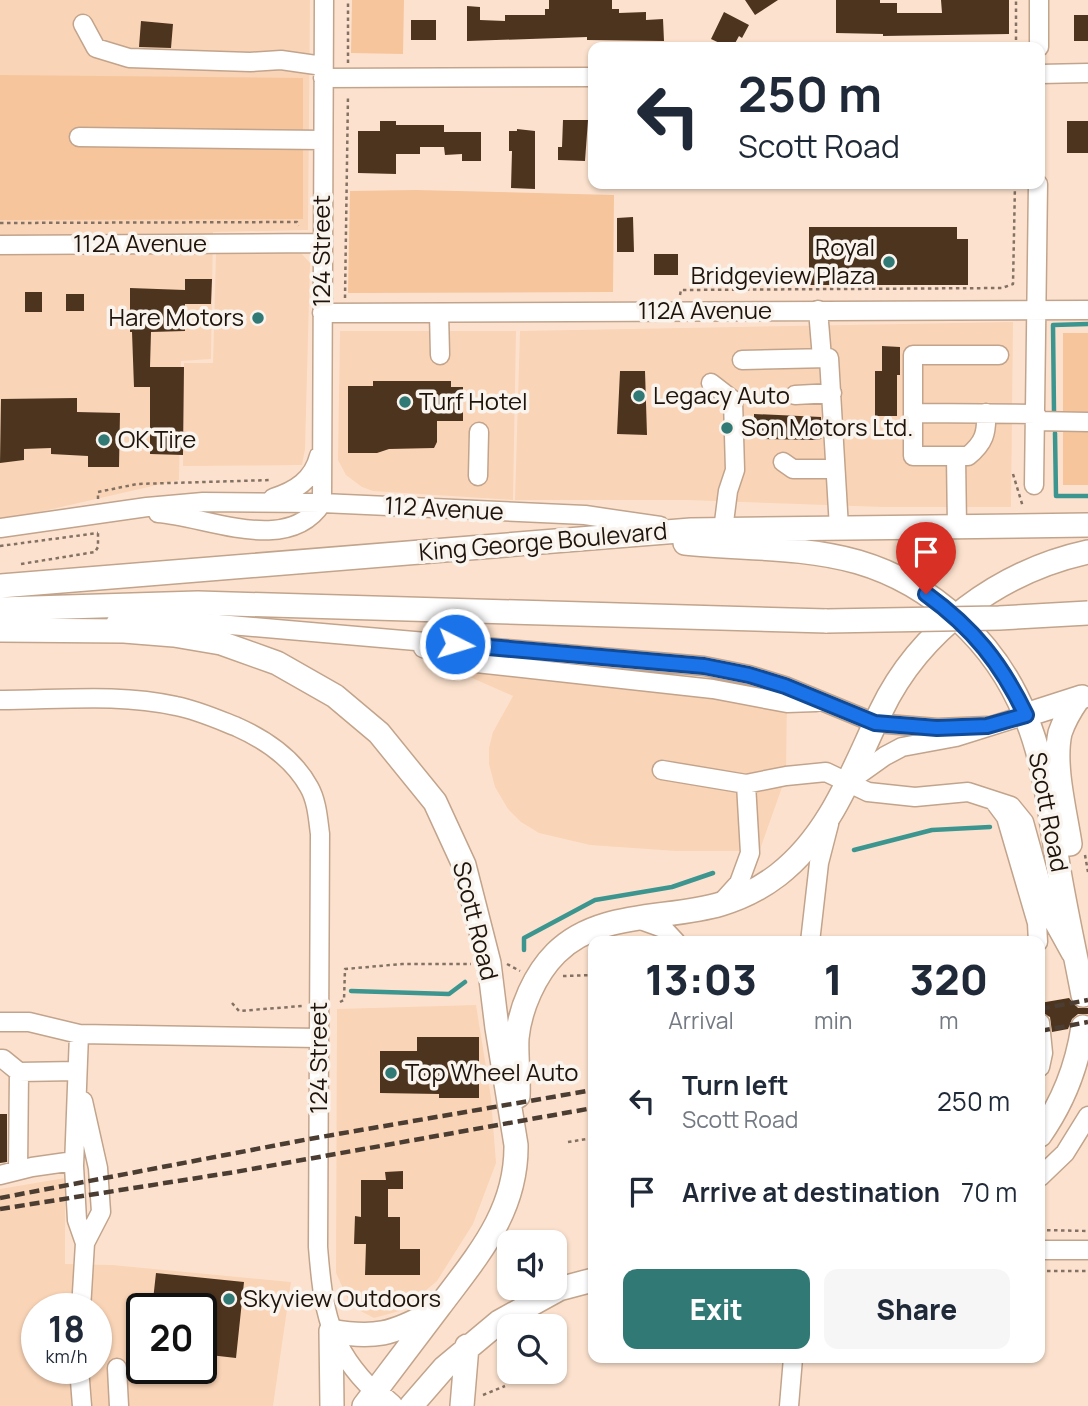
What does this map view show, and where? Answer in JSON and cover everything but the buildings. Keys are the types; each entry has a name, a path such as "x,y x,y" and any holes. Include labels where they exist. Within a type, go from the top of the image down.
{"main road":[{"name":"King George Boulevard","path":"0,586 691,530 1088,525"},
{"name":"Scott Road","path":"629,536 710,546 790,550 859,562 904,580 956,616 981,641 1000,667 1026,715 1034,738 1080,981"},
{"path":"516,1145 519,1070 517,1039 524,1004 539,975 557,952 580,936 606,925 720,904 746,895 778,875 816,836 832,814 887,699 919,652 956,616 996,587 1037,567 1088,552"},
{"path":"1,623 198,603 827,621 958,620 1088,613"},
{"name":"Scott Road","path":"1,623 174,635 221,643 277,663 335,696 379,733 435,802 464,865 489,963 517,1167 503,1212 485,1246 437,1310 377,1401"},
{"path":"1026,715 1083,697"},
{"path":"1080,981 1086,957 1059,756 1060,734 1083,697"},
{"path":"1045,1128 1073,1075 1083,1027"},
{"path":"567,1287 588,1281"},
{"path":"411,1406 467,1346 499,1322 539,1300"},
{"path":"332,1406 331,1331 373,1336 408,1326 437,1310"},
{"path":"467,1346 470,1402"}],"street":[{"name":"124 Street","path":"322,503 324,0"},
{"path":"1039,0 1039,42"},
{"path":"83,24 96,48 129,58 250,62 281,60 323,72 588,77"},
{"path":"1045,74 1088,74"},
{"path":"79,136 323,140"},
{"path":"1034,485 1038,189"},
{"name":"112A Avenue","path":"0,245 322,243"},
{"path":"818,310 821,358"},
{"name":"112A Avenue","path":"322,313 1088,310"},
{"path":"439,313 440,355"},
{"path":"986,414 986,435 968,456 912,456 913,355 999,355"},
{"path":"742,360 829,358 839,528"},
{"path":"711,383 733,400 735,470 728,491 723,530"},
{"path":"795,395 832,393"},
{"path":"913,413 986,414 1088,422"},
{"path":"478,476 479,432"},
{"path":"259,502 287,493 301,485 315,467 321,444"},
{"path":"956,456 957,527"},
{"path":"783,462 793,469 835,469"},
{"name":"112 Avenue","path":"0,528 183,503 259,502 585,515 691,530"},
{"name":"112 Avenue","path":"130,511 174,514 265,531 297,523 322,503"},
{"path":"1,623 161,619 704,666 785,686 875,723 937,728 987,726"},
{"name":"124 Street","path":"0,700 126,700 177,706 253,734 285,756 310,789 320,834 318,1247 323,1298 331,1331 356,1374 377,1401"},
{"path":"847,783 902,747 956,737 1026,715"},
{"path":"662,770 746,784 826,772 868,792 915,797 968,792 1011,806 1024,822 1050,916 1080,981"},
{"path":"720,904 739,883 750,853 746,784"},
{"path":"992,798 1006,817 1037,923 1038,936"},
{"path":"811,936 819,863 832,814"},
{"path":"636,918 663,928 670,936"},
{"path":"0,1022 29,1023 79,1034 319,1038"},
{"path":"79,1034 74,1161 77,1220 85,1243 82,1293"},
{"path":"0,1059 4,1059 19,1072 77,1074"},
{"path":"19,1072 19,1170"},
{"path":"77,1074 98,1168 101,1212 85,1243"},
{"path":"1045,1172 1065,1153 1088,1116"},
{"path":"0,1175 74,1161"},
{"path":"1045,1250 1088,1250"},
{"path":"567,1285 588,1274"},
{"path":"789,1406 793,1363"},
{"path":"117,1368 119,1406"},
{"path":"80,1384 82,1406"}],"path":[{"path":"348,0 348,69"},
{"path":"1016,0 1016,42"},
{"path":"345,302 348,88"},
{"path":"1015,189 1013,284 1016,289"},
{"path":"0,223 298,222 299,233"},
{"path":"679,297 681,290 1002,288 1013,284"},
{"path":"98,500 97,492 137,484 284,480"},
{"path":"0,547 98,532 98,547 95,552 12,565"},
{"path":"505,963 517,971 525,971"},
{"path":"340,1002 344,1000 345,970 401,964 471,964"},
{"path":"557,979 563,975 588,975"},
{"path":"232,1003 239,1010 304,1006"},
{"path":"568,1142 588,1139"},
{"path":"1045,1230 1088,1231"},
{"path":"1045,1271 1088,1270"},
{"path":"470,1402 505,1386"}],"shaded area":[{"path":"0,0 310,0 308,230 213,232 211,359 181,361 179,480 0,521"},
{"path":"352,0 404,0 403,54 351,53"},
{"path":"0,75 303,78 303,219 0,220"},
{"path":"350,191 614,195 613,292 348,293"},
{"path":"216,253 301,253 310,263 305,449 302,465 183,466 184,363 213,363"},
{"path":"1013,322 1011,507 883,507 686,500 515,500 520,331"},
{"path":"340,331 516,331 513,500 373,491 362,487 346,475 338,460"},
{"path":"1063,333 1088,333 1088,485 1063,485"},
{"path":"402,647 787,695 786,776 757,858 739,851 676,851 590,845 539,833 521,822 508,809 495,787 489,764 493,732 513,696"},
{"path":"476,1005 491,1098 496,1163 473,1224 437,1281 403,1310 374,1318 351,1306 336,1273 337,1009"},
{"path":"65,1178 65,1264 112,1265 291,1282 273,1406 0,1406 0,1189"}],"waterway":[{"path":"1054,412 1053,325 1088,324"},
{"path":"1055,433 1056,496 1088,496"},
{"path":"854,850 932,830 990,827"},
{"path":"524,950 524,938 595,900 672,887 713,873"},
{"path":"351,991 449,994 465,982"}],"railway":[{"path":"1045,1008 1088,1000"},
{"path":"1045,1030 1088,1022"},
{"path":"0,1198 309,1139 588,1091"},
{"path":"0,1209 235,1172 588,1109"}],"place":[{"name":"Royal Bridgeview Plaza","path":"889,262"},
{"name":"Hare Motors","path":"258,318"},
{"name":"Legacy Auto","path":"639,396"},
{"name":"Turf Hotel","path":"405,402"},
{"name":"Son Motors Ltd.","path":"727,428"},
{"name":"OK Tire","path":"104,440"},
{"name":"Top Wheel Auto","path":"391,1073"},
{"name":"Skyview Outdoors","path":"229,1299"}],"route":[{"path":"455,644 704,666 785,686 875,723 937,728 987,726 1026,715 1014,690 981,641 956,616 926,594"}]}
